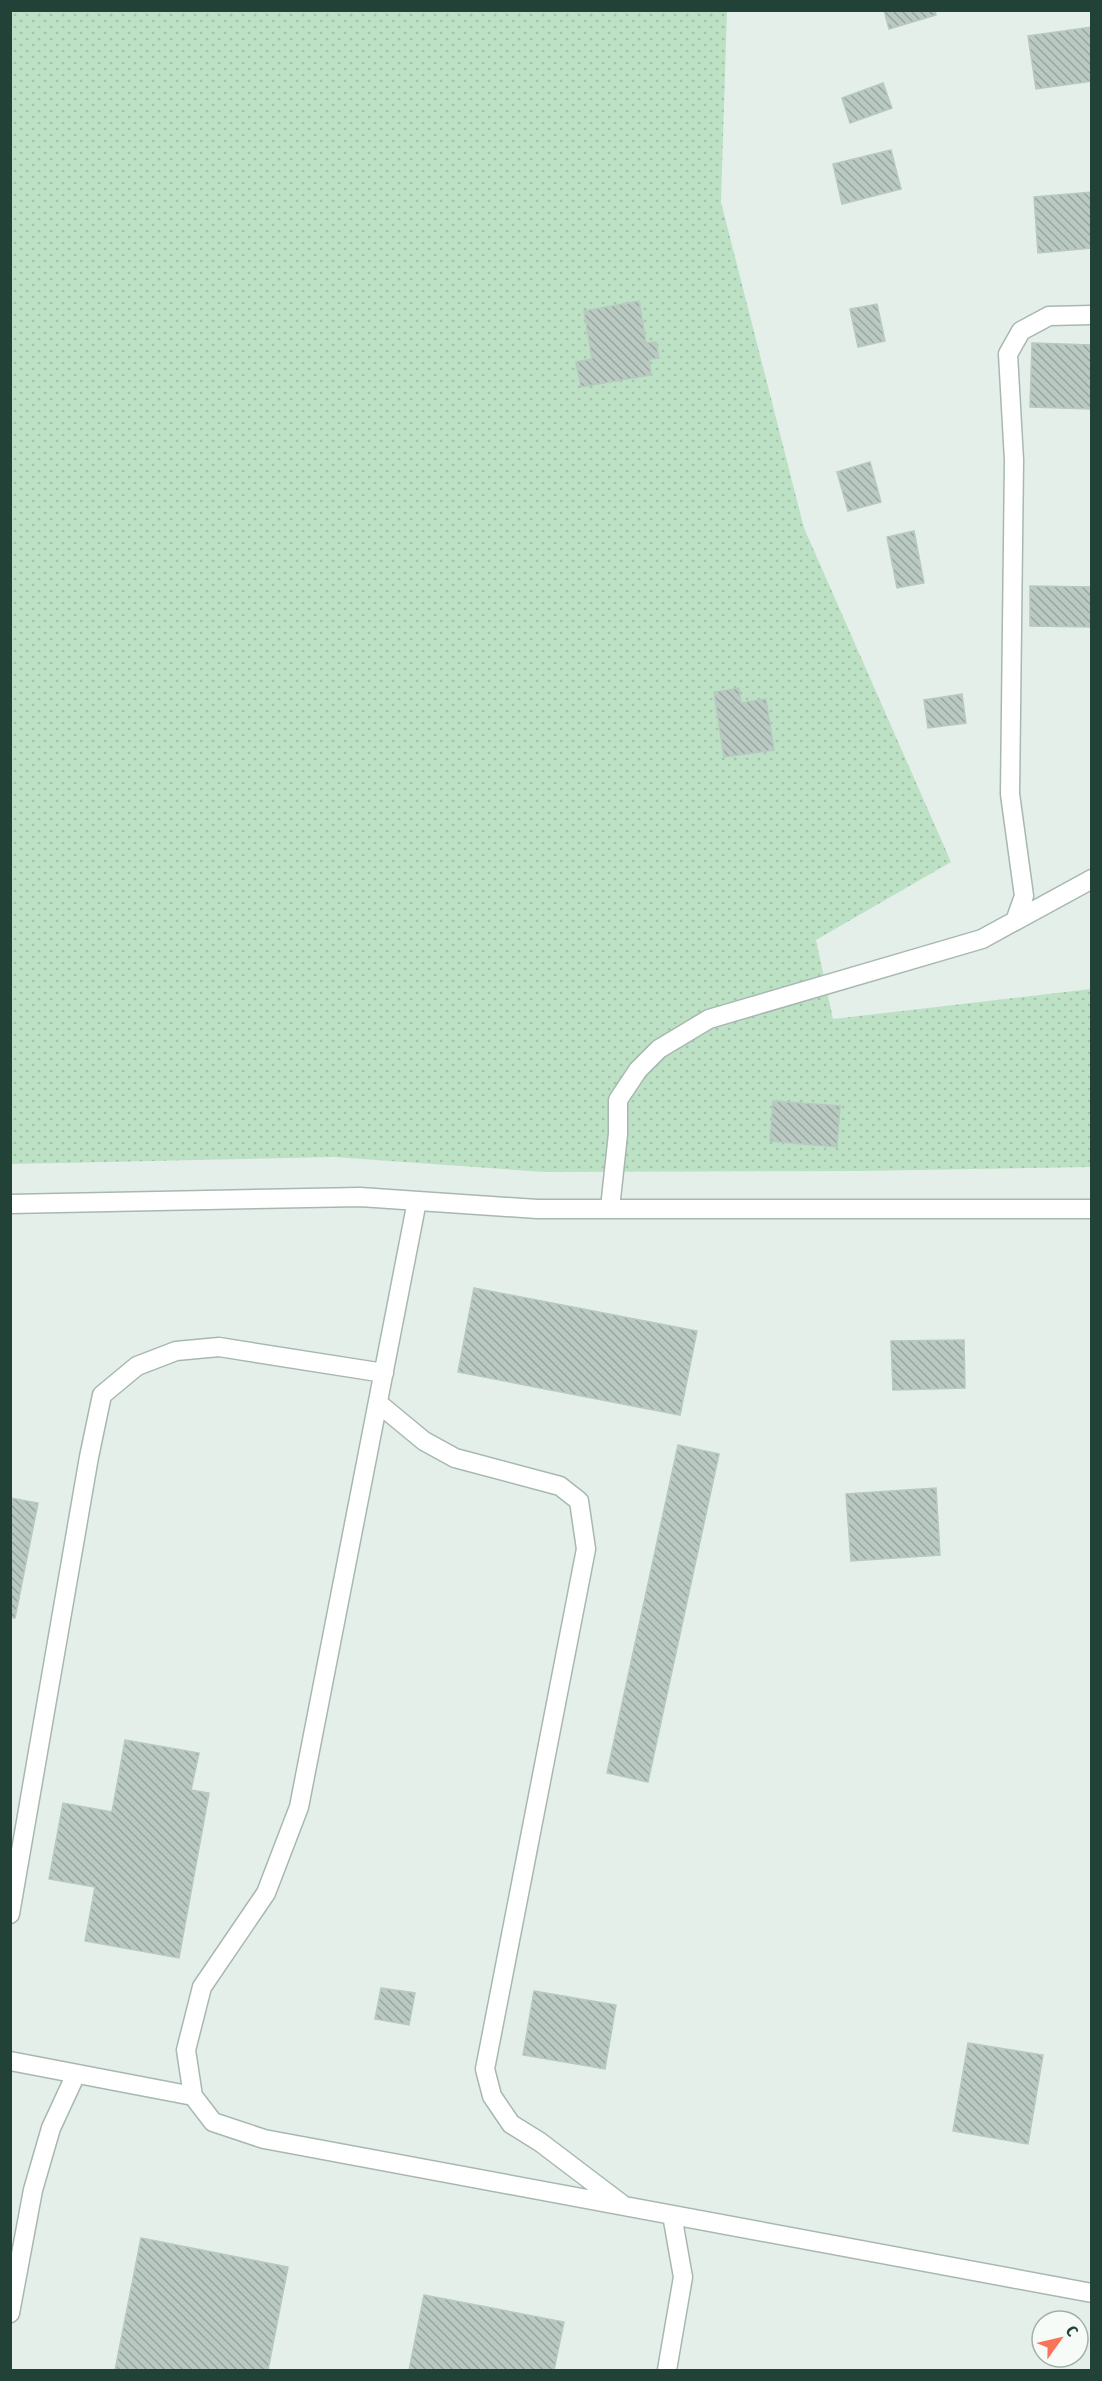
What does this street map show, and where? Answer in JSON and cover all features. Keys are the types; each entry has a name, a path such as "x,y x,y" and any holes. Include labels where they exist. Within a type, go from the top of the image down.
{"street":[{"path":"1015,921 1024,896 1010,794 1014,460 1008,354 1021,331 1049,316 1092,315"},
{"path":"610,1208 618,1134 618,1100 638,1070 659,1049 709,1019 982,939 1092,879"},
{"path":"10,1204 360,1197 537,1209 1092,1209"},
{"path":"417,1201 299,1808 266,1893 202,1988 186,2050 193,2096 213,2122 264,2139 1092,2293"},
{"path":"10,1914 89,1457 102,1395 137,1366 176,1351 219,1347 384,1373"},
{"path":"378,1403 424,1441 455,1458 560,1486 579,1501 586,1549 485,2069 492,2096 512,2124 540,2142 623,2206"},
{"path":"10,2061 193,2096"},
{"path":"10,2313 33,2190 51,2128 76,2074"},
{"path":"667,2370 683,2277 672,2215"}],"green space":[{"path":"10,11 727,11 721,202 804,528 951,862 816,940 833,1019 1091,989 1091,1167 860,1171 544,1172 334,1157 11,1164"}],"building":[{"path":"884,10 935,10 936,15 889,29"},
{"path":"1092,27 1092,81 1036,89 1028,36"},
{"path":"883,83 892,108 850,123 842,98"},
{"path":"891,150 901,189 842,204 833,164"},
{"path":"1092,192 1092,248 1038,253 1034,197"},
{"path":"639,301 646,343 656,342 659,358 649,359 651,375 581,387 576,362 592,359 584,311"},
{"path":"877,304 885,341 858,347 850,309"},
{"path":"1032,343 1092,345 1092,409 1030,407"},
{"path":"870,462 881,502 848,511 837,472"},
{"path":"914,531 924,583 897,588 887,537"},
{"path":"1030,586 1092,587 1092,627 1030,626"},
{"path":"739,688 741,703 766,699 774,750 724,757 714,692"},
{"path":"962,694 966,723 928,728 924,700"},
{"path":"773,1101 840,1106 837,1147 770,1141"},
{"path":"474,1288 697,1331 680,1415 458,1372"},
{"path":"964,1340 965,1388 893,1390 891,1341"},
{"path":"678,1445 719,1454 648,1782 607,1773"},
{"path":"936,1488 940,1555 851,1561 846,1494"},
{"path":"10,1498 38,1503 15,1618 10,1618"},
{"path":"125,1740 199,1753 191,1790 209,1793 179,1958 85,1941 95,1887 49,1879 63,1803 112,1812"},
{"path":"381,1988 415,1993 409,2025 375,2019"},
{"path":"534,1991 616,2005 605,2069 523,2055"},
{"path":"968,2043 1043,2055 1028,2144 953,2131"},
{"path":"141,2238 288,2267 268,2370 115,2370"},
{"path":"424,2295 564,2322 554,2370 409,2370"}]}
